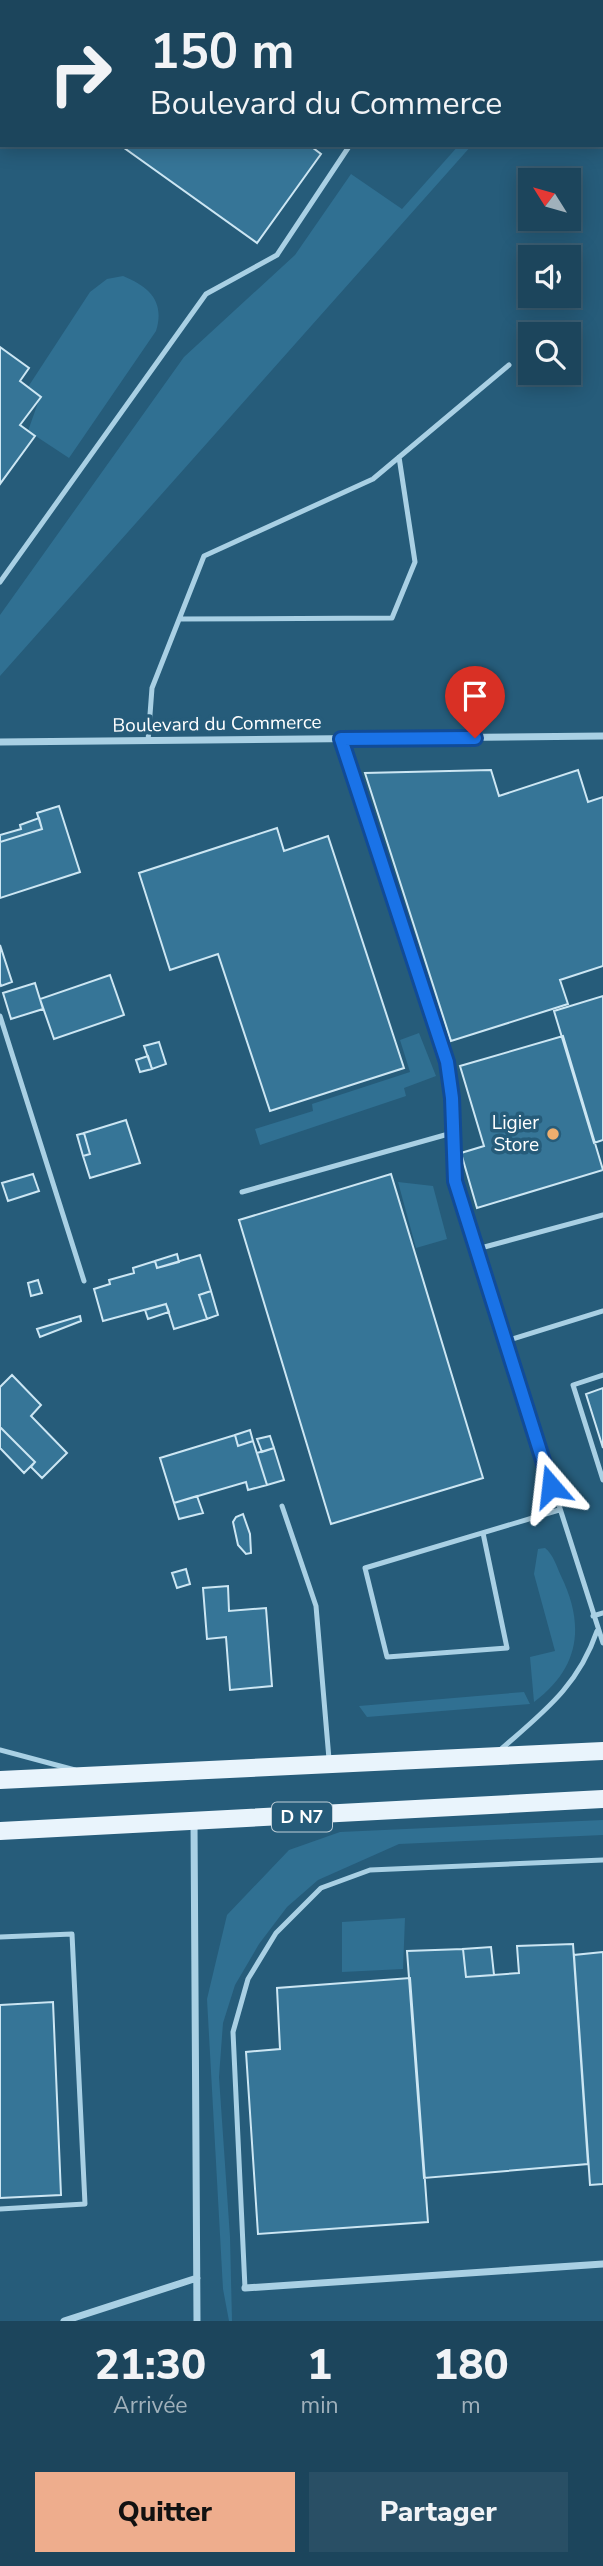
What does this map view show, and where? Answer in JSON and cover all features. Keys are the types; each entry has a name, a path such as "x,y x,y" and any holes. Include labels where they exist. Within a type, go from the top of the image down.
{"main road":[{"path":"0,1780 603,1751"},
{"name":"D N7","path":"0,1831 603,1799"}],"street":[{"name":"Boulevard du Commerce","path":"0,742 603,736"},
{"path":"194,1821 197,2321"},
{"path":"245,2288 603,2264"},
{"path":"64,2321 197,2278"}],"lane":[{"path":"0,582 206,294 277,255 348,147"},
{"path":"149,741 152,688 204,556 373,479 509,365"},
{"path":"179,619 392,618 415,562 399,457"},
{"path":"341,739 447,1062 452,1098 455,1181 603,1643"},
{"path":"0,1016 84,1281"},
{"path":"242,1192 453,1133"},
{"path":"477,1249 603,1214"},
{"path":"506,1341 603,1311"},
{"path":"603,1376 573,1385 603,1480"},
{"path":"282,1506 316,1606 329,1766"},
{"path":"483,1533 507,1648 387,1657 365,1568 559,1510"},
{"path":"593,1616 603,1613"},
{"path":"493,1756 571,1684 588,1658 597,1631"},
{"path":"0,1750 99,1776"},
{"path":"245,2288 233,2032 248,1979 276,1933 321,1888 370,1870 603,1860"},
{"path":"0,1937 72,1934 85,2204 0,2210"}],"shaded area":[{"path":"457,147 470,147 0,676 0,615 184,357 295,255 351,174 402,209"},
{"path":"123,276 141,285 153,297 158,312 156,331 69,458 28,431 40,397 28,387 90,292 107,279"},
{"path":"419,1033 436,1076 404,1088 406,1096 260,1145 255,1129 313,1111 312,1104 410,1072 400,1040"},
{"path":"398,1182 433,1186 447,1239 416,1248"},
{"path":"545,1548 569,1594 575,1628 574,1645 561,1675 534,1702 530,1657 555,1651 534,1574 538,1549"},
{"path":"524,1692 530,1704 367,1717 359,1706"},
{"path":"603,1820 603,1835 399,1844 318,1880 287,1907 259,1944 235,1985 223,2023 219,2077 230,2237 232,2321 229,2321 223,2289 207,1999 227,1915 289,1850 340,1832"},
{"path":"405,1918 403,1969 342,1972 342,1922"}],"building":[{"path":"123,147 312,147 321,154 257,243"},
{"path":"0,347 29,368 20,381 41,397 20,425 35,436 0,484"},
{"path":"491,770 499,796 578,770 588,802 603,797 603,966 560,980 568,1004 451,1041 365,773"},
{"path":"59,806 80,872 0,898 0,842 42,829 37,813"},
{"path":"39,818 42,829 0,842 0,835 21,829 20,825"},
{"path":"277,828 284,851 328,836 404,1068 270,1111 218,954 170,970 139,873"},
{"path":"0,945 12,982 1,986 0,983"},
{"path":"110,975 124,1015 54,1039 40,999"},
{"path":"35,983 43,1009 11,1019 3,993"},
{"path":"603,996 603,1140 594,1143 554,1011"},
{"path":"563,1036 603,1170 477,1208 461,1153 484,1146 460,1066"},
{"path":"159,1042 166,1064 152,1069 144,1046"},
{"path":"148,1056 152,1069 140,1072 136,1060"},
{"path":"126,1120 140,1163 90,1178 83,1156 90,1154 84,1133"},
{"path":"84,1133 90,1154 83,1156 77,1135"},
{"path":"33,1174 39,1191 8,1201 2,1183"},
{"path":"391,1174 483,1478 331,1524 239,1220"},
{"path":"177,1254 179,1262 157,1268 155,1261"},
{"path":"200,1255 211,1291 199,1295 207,1319 174,1329 166,1304 103,1321 94,1289 110,1284 109,1280 134,1273 133,1268 155,1261 157,1268"},
{"path":"38,1280 42,1293 31,1296 28,1283"},
{"path":"211,1291 218,1315 207,1319 199,1295"},
{"path":"166,1304 169,1312 148,1319 145,1310"},
{"path":"80,1316 81,1321 40,1337 37,1329"},
{"path":"12,1375 41,1405 31,1416 67,1453 42,1478 31,1467 35,1462 0,1427 0,1387"},
{"path":"603,1388 603,1448 586,1394"},
{"path":"0,1427 35,1462 24,1473 0,1448"},
{"path":"250,1430 253,1441 238,1446 235,1435"},
{"path":"235,1435 238,1446 253,1441 267,1485 248,1490 246,1482 174,1503 160,1458"},
{"path":"270,1436 274,1448 262,1452 257,1439"},
{"path":"274,1448 284,1480 267,1485 257,1453"},
{"path":"197,1496 203,1513 179,1519 174,1503"},
{"path":"243,1514 250,1534 251,1553 246,1554 238,1545 233,1522"},
{"path":"186,1569 190,1584 177,1588 172,1573"},
{"path":"228,1586 229,1611 266,1608 272,1686 230,1690 226,1637 207,1639 203,1588"},
{"path":"573,1944 588,2164 424,2178 407,1951 463,1949 466,1977 519,1973 517,1946"},
{"path":"491,1947 494,1975 466,1977 463,1949"},
{"path":"603,1952 603,2184 590,2185 574,1955"},
{"path":"410,1978 428,2222 258,2234 246,2052 280,2049 277,1988"},
{"path":"53,2002 61,2195 0,2198 0,2005"}],"place":[{"name":"Ligier Store","path":"553,1134"}],"route":[{"path":"475,738 341,739 447,1062 452,1098 455,1181 551,1486"}]}
